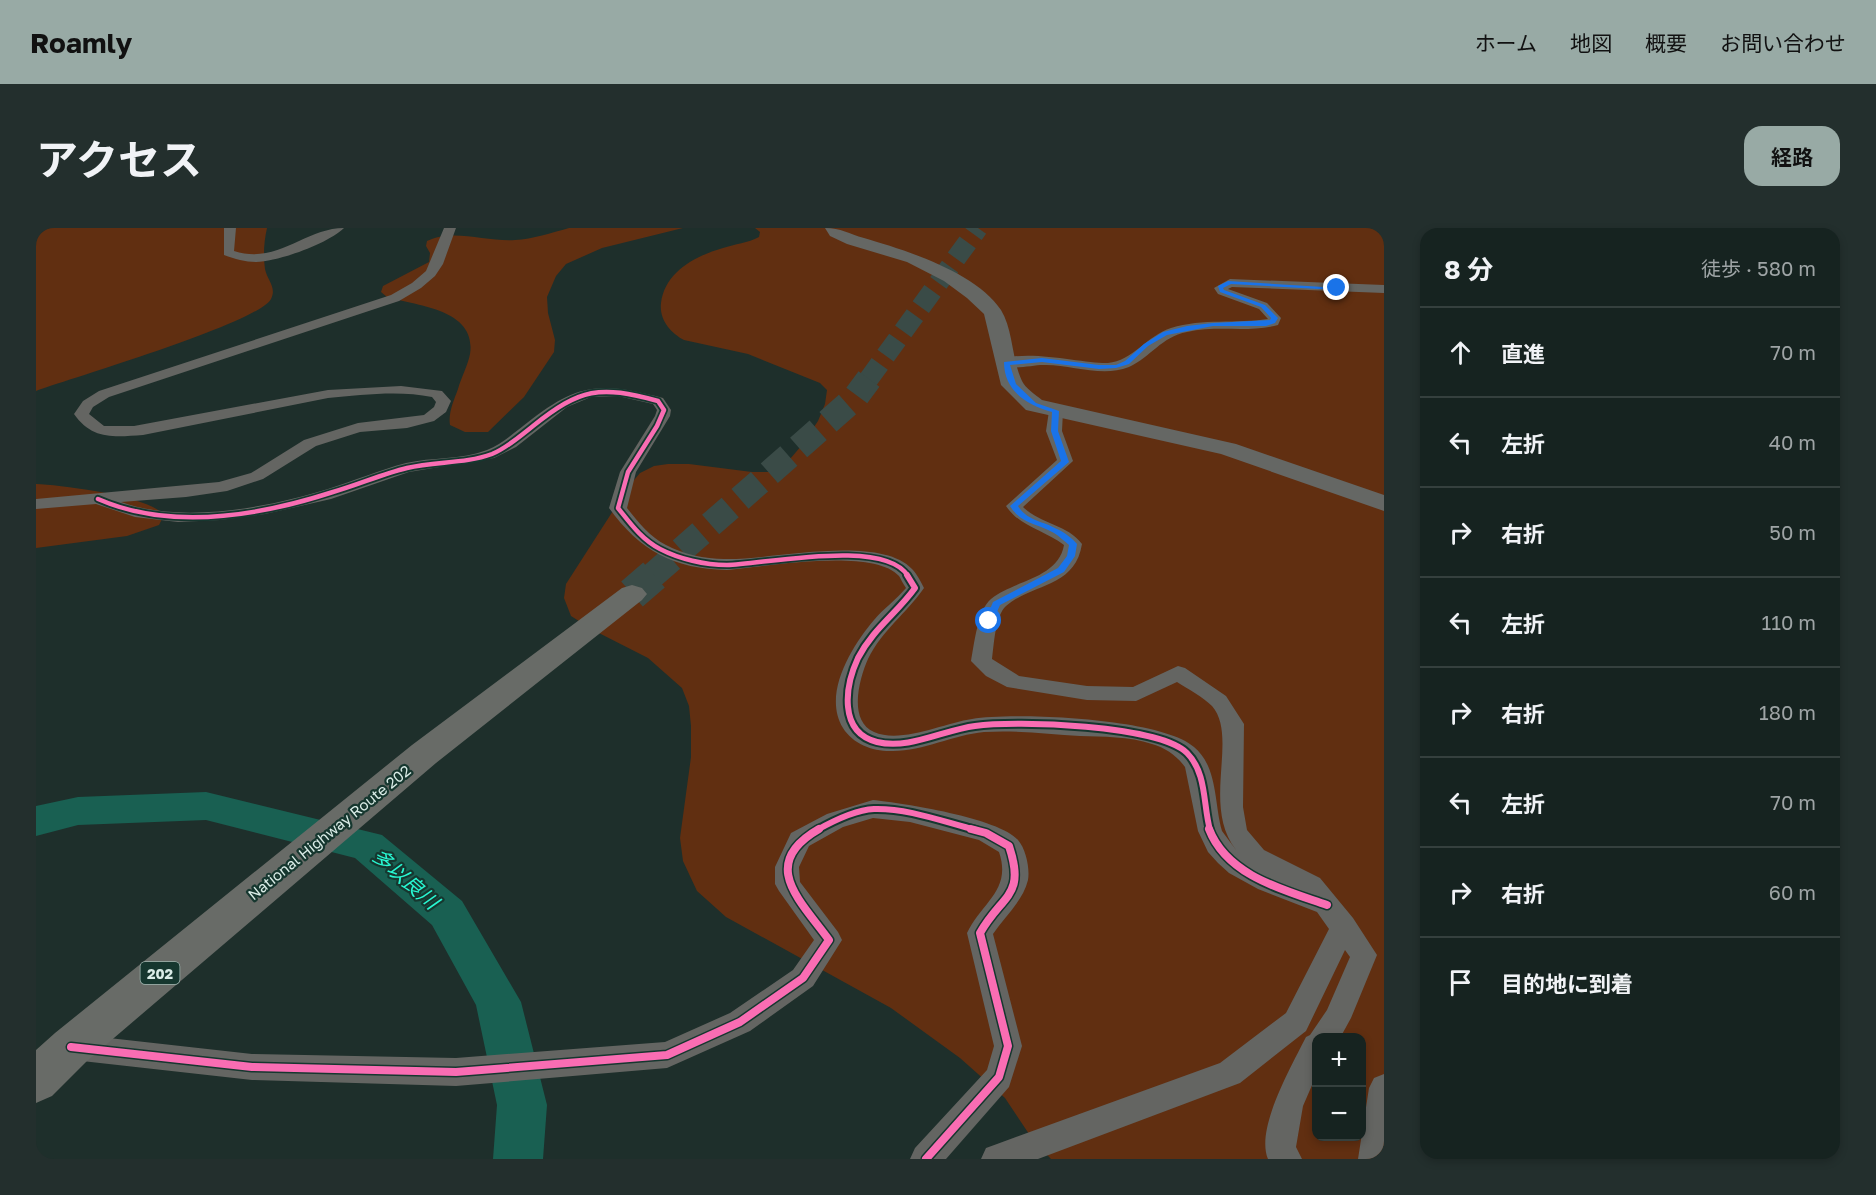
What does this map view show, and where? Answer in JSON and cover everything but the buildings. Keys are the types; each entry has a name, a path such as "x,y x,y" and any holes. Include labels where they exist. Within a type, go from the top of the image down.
{"highway":[{"name":"National Highway Route 202","path":"46,1068 424,754 632,594"}],"street":[{"path":"230,228 228,253 248,258 282,253 339,228"},
{"path":"36,504 221,487 257,476 310,443 358,428 407,423 429,418 441,409 444,401 437,395 423,392 357,391 328,394 143,430 114,432 97,430 86,424 81,414 88,404 104,394 395,298 418,285 434,268 444,237 450,228"},
{"path":"833,228 836,232 853,240 913,258 950,277 974,294 993,312 1012,385 1034,405 1228,449 1384,503"},
{"path":"1006,363 1042,360 1099,367 1116,366 1127,363 1146,345 1165,334 1187,328 1213,325 1273,322 1275,318 1263,306 1222,291 1220,288 1230,283 1384,289"},
{"path":"98,499 122,510 160,517 209,515 274,507 324,495 407,468 488,455 512,443 555,407 580,393 603,391 631,394 658,401 664,410 662,420 622,481 618,508 643,539 667,552 724,565 861,555 883,559 901,567 913,579 915,588 907,600 882,623 855,666 847,708 852,727 863,736 878,741 897,743 971,726 998,723 1116,730 1164,740 1192,758 1201,772 1206,822 1217,845 1237,866 1335,915"},
{"path":"1056,411 1054,431 1065,462 1014,506 1019,514 1030,522 1055,531 1073,544 1071,556 1061,570 997,603 989,621 981,661 993,671 1014,682 1087,693 1136,694 1178,673 1219,701 1233,724 1231,807 1236,833 1255,856 1311,885 1364,956 1337,1018 1326,1033"},
{"path":"46,1068 252,1067 456,1072 667,1055 740,1022 803,978 829,940 788,884 787,867 800,840 835,820 873,809 910,813 986,833 1009,846 1016,869 1014,888 986,920 980,933 1008,1046 999,1077 926,1159"},
{"path":"997,1159 1230,1073 1296,1022 1335,915"},
{"path":"1286,1159 1280,1151 1288,1105 1312,1056"},
{"path":"1374,1159 1384,1088"}],"shaded area":[{"path":"36,228 267,228 264,264 273,295 259,309 234,322 162,349 36,391"},
{"path":"569,228 683,228 602,248 566,264 556,276 547,297 548,313 555,340 554,352 524,397 488,432 465,432 450,425 452,407 468,363 470,339 464,327 455,319 428,307 387,297 381,292 383,286 429,262 430,253 426,246 427,241 437,237 458,235 515,240"},
{"path":"755,228 1384,228 1384,1159 1051,1159 1033,1140 1005,1098 960,1058 891,1008 726,917 697,891 683,861 680,838 691,757 689,706 682,688 648,658 571,616 564,598 566,584 629,486 640,473 654,466 668,464 770,472 784,466 818,421 825,404 827,390 820,383 748,354 684,340 670,330 662,315 661,303 668,282 683,267 712,251 759,237 760,232"},
{"path":"36,484 84,489 124,497 155,508 164,515 159,525 127,536 36,548"}],"waterway":[{"name":"多以良川","path":"36,821 78,811 206,806 368,846 447,913 498,1002 522,1105 518,1159"}],"tunnel":[{"path":"868,380 978,228"},
{"path":"652,576 855,398 869,379"},
{"path":"632,594 654,575"}],"cycle path":[{"path":"98,499 128,510 159,516 198,517 265,509 325,495 407,468 488,455 510,444 562,404 589,392 618,392 658,401 664,410 662,416 628,472 618,508 640,534 653,545 668,553 712,564 727,565 801,557 860,556 886,561 905,571 915,588 870,639 852,675 848,694 848,714 856,731 877,742 891,743 919,740 961,728 1008,724 1119,731 1160,738 1186,753 1195,764 1203,789 1210,831 1226,856 1252,875 1282,889 1327,905"},
{"path":"71,1047 252,1067 456,1072 667,1055 740,1022 803,978 829,940 788,884 787,867 800,840 835,820 873,809 910,813 986,833 1009,846 1016,869 1016,878 1009,894 980,933 1008,1046 999,1077 926,1159"}],"route":[{"path":"989,621 997,603 1061,570 1071,556 1073,544 1055,531 1030,522 1019,514 1014,506 1041,480 1065,462 1054,431 1056,411 1034,405 1012,385 1006,363 1042,360 1099,367 1116,366 1127,363 1146,345 1165,334 1187,328 1213,325 1273,322 1275,318 1263,306 1222,291 1220,288 1230,283 1337,288"}]}
